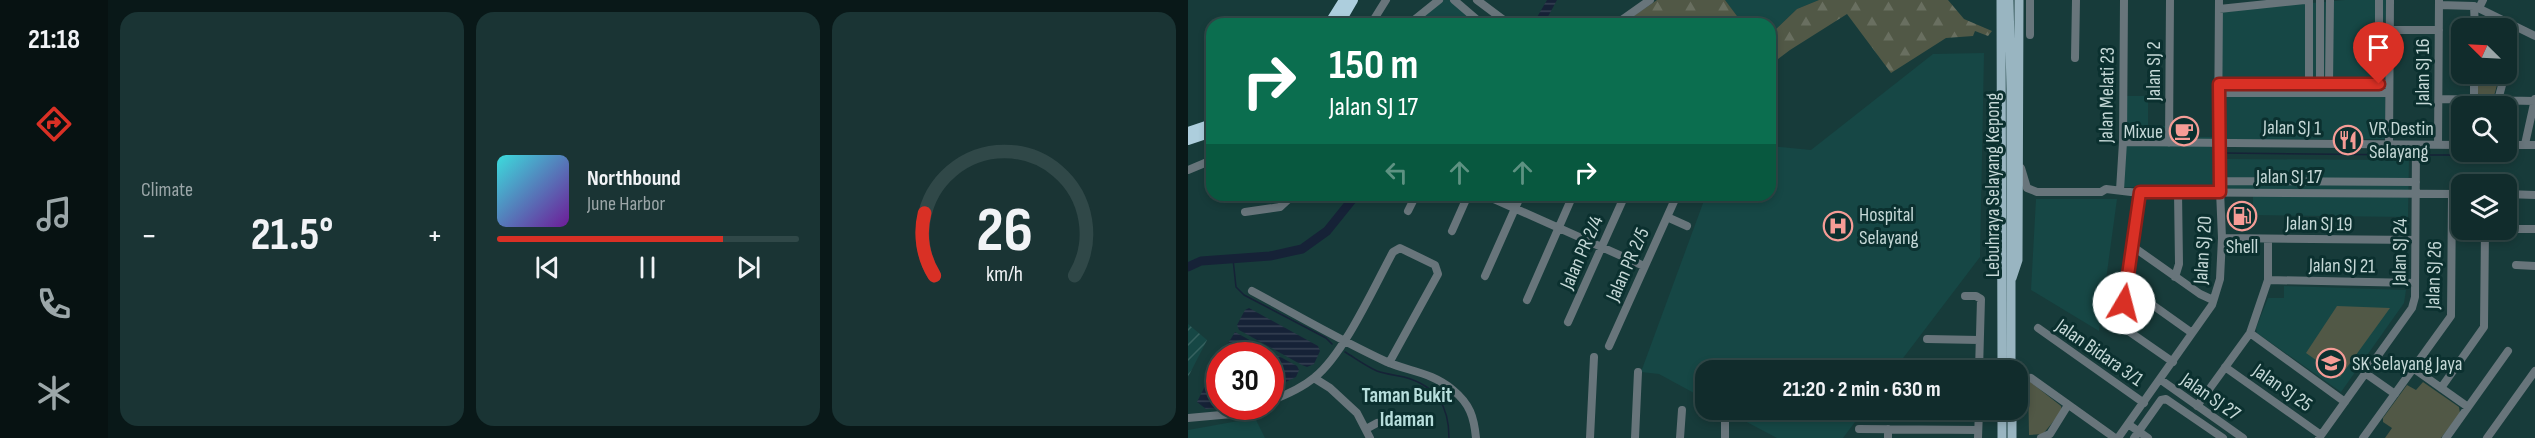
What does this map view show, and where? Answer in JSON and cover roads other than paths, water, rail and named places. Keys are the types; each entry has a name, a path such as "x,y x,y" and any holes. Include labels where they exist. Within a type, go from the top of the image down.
{"highway":[{"path":"1333,18 1344,0"},
{"path":"1343,18 1355,0"},
{"path":"1188,132 1206,126"},
{"path":"1188,140 1206,134"}],"main road":[{"name":"Lebuhraya Selayang Kepong","path":"2001,0 2002,360"},
{"name":"Lebuhraya Selayang Kepong","path":"2009,0 2011,360"},
{"path":"2010,283 2018,260 2019,0"},
{"path":"2002,420 2002,438"},
{"path":"2012,420 2012,438"}],"street":[{"path":"1375,18 1386,0"},
{"path":"1416,18 1439,0"},
{"path":"1454,0 1475,18"},
{"path":"1477,0 1501,18"},
{"path":"1624,18 1650,0"},
{"path":"2030,0 2030,35"},
{"path":"2075,58 2076,0"},
{"name":"Jalan Melati 23","path":"2120,190 2123,142 2124,0"},
{"name":"Jalan SJ 2","path":"2169,143 2170,0"},
{"path":"2219,4 2307,0 2309,84"},
{"path":"2320,0 2325,84"},
{"path":"2325,84 2330,0"},
{"path":"2379,0 2379,84"},
{"path":"2389,145 2390,0"},
{"path":"2476,18 2477,7 2483,0"},
{"path":"2439,2 2477,7 2535,36"},
{"name":"Jalan SJ 16","path":"2438,145 2439,2"},
{"name":"Jalan SJ 20","path":"2116,438 2161,380 2192,333 2213,300 2221,275 2222,238 2218,143 2219,4"},
{"path":"2390,30 2439,30"},
{"path":"2219,89 2309,84 2379,84 2389,89"},
{"path":"2219,89 2389,89"},
{"path":"2439,99 2451,99"},
{"path":"2517,100 2535,100 2525,144"},
{"name":"Jalan SJ 1","path":"2123,142 2451,145"},
{"path":"2517,144 2535,145"},
{"name":"Jalan SJ 24","path":"2320,436 2412,308 2415,283 2416,145"},
{"name":"Jalan SJ 17","path":"2011,148 2020,162 2024,182 2031,191 2451,194"},
{"path":"1188,170 1206,162"},
{"name":"Jalan SJ 17","path":"2220,181 2416,182"},
{"path":"2135,192 2132,246 2122,320 2124,328 2173,362"},
{"path":"2175,277 2179,264 2178,192"},
{"path":"2517,194 2535,195"},
{"path":"1245,212 1280,207 1286,201"},
{"path":"1408,211 1413,201"},
{"path":"1452,231 1465,201"},
{"path":"1499,201 1644,266"},
{"path":"1485,276 1518,201"},
{"path":"1527,300 1570,201"},
{"name":"Jalan PR 2/4","path":"1568,322 1622,201"},
{"name":"Jalan PR 2/5","path":"1609,346 1674,201"},
{"path":"1667,217 1687,226"},
{"path":"2517,229 2535,229"},
{"name":"Jalan SJ 19","path":"2222,238 2415,240"},
{"path":"2197,405 2250,333 2268,280 2268,239"},
{"name":"Jalan SJ 26","path":"2363,438 2451,316 2452,240"},
{"path":"2441,388 2484,327 2485,240"},
{"path":"2132,246 2175,277 2213,300"},
{"path":"1284,394 1314,378 1327,365 1344,340 1395,250 1403,249 1435,265 1438,271 1436,280 1389,363"},
{"path":"2516,265 2535,266"},
{"name":"Jalan SJ 21","path":"2268,280 2415,283"},
{"path":"2126,286 2192,333"},
{"path":"1252,291 1389,363 1423,372 1442,382 1455,392 1470,409 1474,416 1476,438"},
{"path":"1965,296 1980,297 1982,302 1979,360"},
{"name":"Jalan Bidara 3/1","path":"2038,328 2144,403"},
{"path":"2250,333 2345,402"},
{"path":"1927,339 1979,340"},
{"path":"2450,437 2468,407 2508,351"},
{"path":"1590,438 1594,357"},
{"name":"Jalan SJ 25","path":"2225,367 2320,436"},
{"path":"2413,368 2468,407"},
{"path":"1635,438 1638,372"},
{"path":"2366,373 2395,394"},
{"path":"2487,438 2534,373"},
{"path":"1314,378 1330,388 1357,413 1370,438"},
{"path":"2031,378 2103,434 2116,438"},
{"name":"Jalan SJ 27","path":"2161,380 2243,438"},
{"path":"2136,435 2161,400 2166,399 2223,438"},
{"path":"2041,438 2050,434 2068,405"},
{"path":"1680,438 1682,410"},
{"path":"1188,418 1206,416"},
{"path":"1725,421 1725,438"},
{"path":"1366,429 1377,423"},
{"path":"2128,424 2136,435 2148,438"},
{"path":"1859,429 1888,429 1935,434 1978,434"},
{"path":"1888,429 1888,438"}],"waterway":[{"path":"2223,153 2409,155"},
{"path":"2421,155 2451,155"},
{"path":"1188,267 1201,261 1270,256 1302,249 1327,231 1351,201"},
{"path":"1233,259 1236,287 1244,295 1326,338 1332,344"},
{"path":"1345,352 1377,371 1415,381 1433,392 1447,416 1449,438"}],"place":[{"name":"Mixue","path":"2184,131"},
{"name":"VR Destin Selayang","path":"2348,140"},
{"name":"Shell","path":"2242,216"},
{"name":"Hospital Selayang","path":"1838,226"},
{"name":"SK Selayang Jaya","path":"2331,363"}],"district":[{"name":"Taman Bukit Idaman","path":"1407,407"}]}
